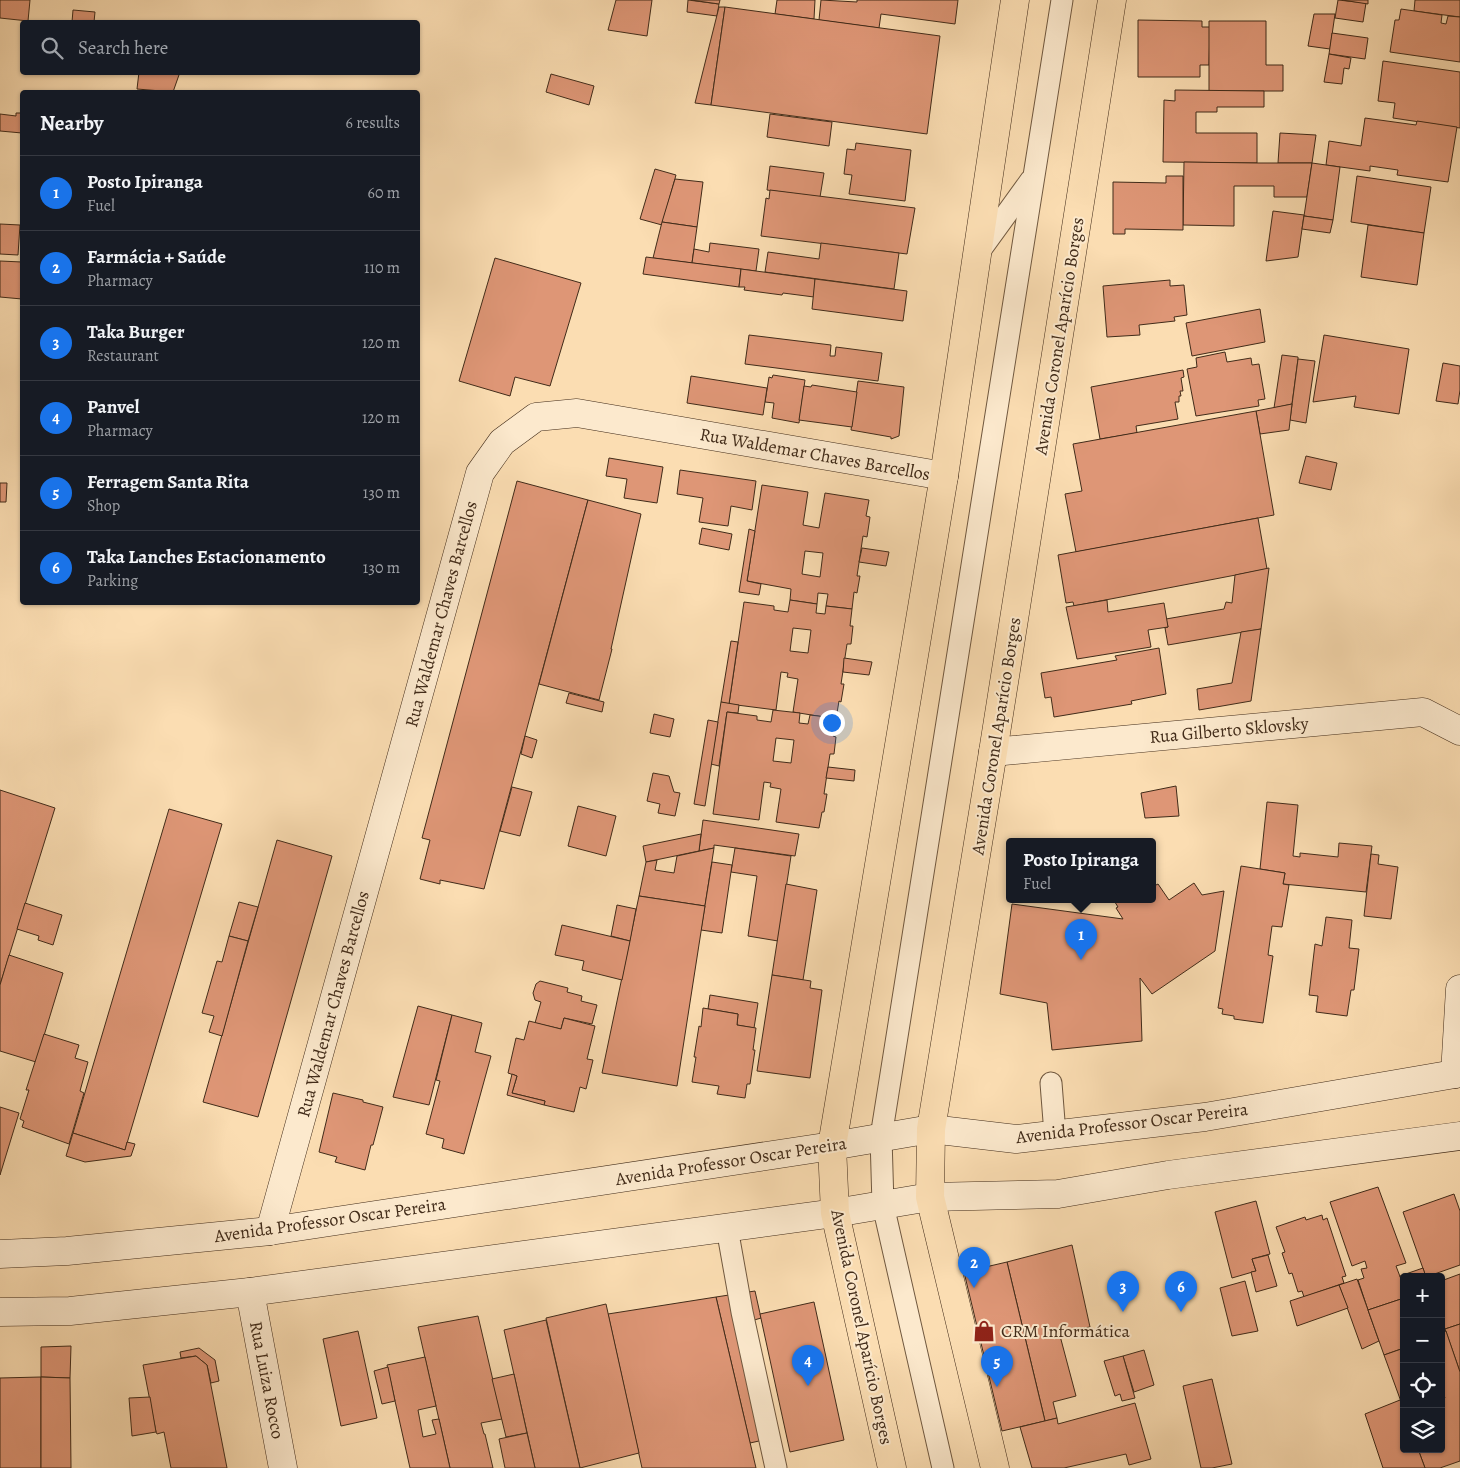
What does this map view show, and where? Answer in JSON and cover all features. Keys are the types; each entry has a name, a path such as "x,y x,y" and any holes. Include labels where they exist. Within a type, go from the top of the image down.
{"main road":[{"name":"Avenida Coronel Aparício Borges","path":"892,1468 835,1213 832,1146 944,476 1015,0"},
{"name":"Avenida Coronel Aparício Borges","path":"994,1468 930,1197 931,1129 994,752 1112,0"},
{"name":"Rua Waldemar Chaves Barcellos","path":"270,1231 480,473 502,442 536,417 577,413 944,476"},
{"name":"Rua Gilberto Sklovsky","path":"994,752 1423,712 1460,731"},
{"path":"1457,1074 1460,989"},
{"name":"Avenida Professor Oscar Pereira","path":"0,1254 67,1251 270,1231 832,1146 931,1129 1016,1138 1205,1117 1457,1074"},
{"path":"0,1312 70,1311 250,1292 835,1213 930,1197 1058,1194 1168,1176 1460,1136"},
{"name":"Rua Luiza Rocco","path":"250,1292 283,1468"}],"lane":[{"path":"943,1468 883,1205 881,1137 1062,0"},
{"path":"977,254 1034,175"},
{"path":"1051,1083 1055,1134"},
{"path":"727,1228 742,1312 776,1468"}],"building":[{"path":"0,0 30,0 28,20 0,18"},
{"path":"616,0 652,0 647,36 608,30"},
{"path":"688,0 719,4 717,16 687,12"},
{"path":"691,0 720,0 719,4"},
{"path":"777,0 815,0 814,19 775,14"},
{"path":"821,0 857,2 857,0 958,0 955,24 881,14 879,28 819,20"},
{"path":"1338,0 1366,3 1363,22 1335,18"},
{"path":"1342,0 1368,0 1368,4"},
{"path":"1415,0 1460,0 1460,17 1414,11"},
{"path":"719,7 725,7 711,105 695,103"},
{"path":"725,7 940,36 927,134 711,105"},
{"path":"1401,9 1442,15 1441,23 1446,24 1448,16 1460,17 1460,62 1390,52 1395,20 1399,20"},
{"path":"73,10 95,12 94,20 72,20"},
{"path":"1314,14 1335,14 1330,49 1308,46"},
{"path":"1138,20 1202,21 1202,27 1210,27 1209,65 1200,65 1200,77 1138,77"},
{"path":"1209,21 1266,21 1266,65 1283,65 1283,91 1209,91"},
{"path":"1332,33 1368,38 1365,59 1329,54"},
{"path":"1329,54 1351,58 1349,69 1344,68 1342,84 1324,82"},
{"path":"1383,61 1460,72 1460,128 1393,118 1395,103 1378,101"},
{"path":"551,74 594,86 589,105 546,92"},
{"path":"139,75 179,75 174,90 137,89"},
{"path":"1175,90 1264,91 1264,107 1217,107 1217,112 1196,112 1196,133 1257,133 1257,163 1163,162 1164,100 1175,101"},
{"path":"16,113 20,113 20,133 0,131 0,114 16,116"},
{"path":"770,114 832,122 829,146 767,137"},
{"path":"1365,118 1416,125 1417,121 1457,127 1448,182 1397,175 1398,170 1370,166 1370,171 1326,165 1329,141 1361,146"},
{"path":"1280,133 1316,135 1312,163 1278,163"},
{"path":"856,143 911,150 905,201 849,194 852,175 844,174 847,149 855,150"},
{"path":"1184,162 1312,163 1307,197 1274,197 1274,186 1234,186 1234,226 1183,225"},
{"path":"1312,163 1340,167 1333,220 1304,216"},
{"path":"770,166 824,173 820,197 767,190"},
{"path":"655,169 676,175 662,225 640,219"},
{"path":"1166,176 1183,176 1183,230 1125,229 1125,234 1113,234 1113,182 1166,183"},
{"path":"1357,176 1431,187 1424,233 1351,222"},
{"path":"675,179 703,182 697,227 662,222"},
{"path":"770,190 915,208 907,254 761,236 766,198 769,199"},
{"path":"1273,211 1304,215 1298,257 1266,261"},
{"path":"1304,216 1333,220 1330,233 1302,229"},
{"path":"662,222 697,227 692,263 653,258"},
{"path":"0,224 20,225 18,255 0,254"},
{"path":"1368,225 1424,233 1417,285 1361,277"},
{"path":"710,243 759,249 756,271 692,263 694,249 709,252"},
{"path":"821,243 899,253 894,289 765,272 768,252 819,259"},
{"path":"646,257 741,269 739,287 643,274"},
{"path":"495,258 581,283 550,386 515,377 510,396 459,381"},
{"path":"0,261 20,262 20,299 0,297"},
{"path":"741,269 815,279 814,297 744,290 745,287 739,287"},
{"path":"815,279 907,291 903,321 812,309"},
{"path":"1170,280 1170,286 1184,285 1187,315 1174,317 1175,321 1139,325 1140,335 1107,337 1103,286"},
{"path":"1260,309 1265,342 1192,356 1186,323"},
{"path":"749,335 831,345 830,356 835,356 836,347 882,353 878,381 745,364"},
{"path":"1324,335 1409,349 1399,414 1354,407 1356,396 1313,402"},
{"path":"1225,352 1227,362 1251,358 1252,365 1259,364 1265,399 1258,400 1259,406 1196,416 1187,369 1197,367 1196,358"},
{"path":"1282,355 1298,357 1292,404 1274,408"},
{"path":"1298,359 1315,361 1306,423 1290,420"},
{"path":"1443,363 1460,366 1458,404 1436,401"},
{"path":"1183,370 1184,377 1181,378 1183,391 1180,391 1179,402 1175,402 1178,419 1136,426 1137,433 1100,439 1091,387"},
{"path":"773,375 805,380 799,423 772,418 774,403 765,402 769,377 772,378"},
{"path":"691,376 767,388 763,415 687,403"},
{"path":"858,381 904,387 899,436 891,439 891,437 851,430"},
{"path":"812,385 857,392 852,427 799,420 804,386 811,387"},
{"path":"1292,404 1289,430 1260,434 1256,411"},
{"path":"1256,411 1274,515 1076,552 1065,494 1082,491 1073,444"},
{"path":"1306,456 1337,463 1331,490 1299,483"},
{"path":"609,458 663,467 657,503 624,498 627,479 606,476"},
{"path":"680,470 756,481 752,510 731,506 728,526 699,522 703,498 677,494"},
{"path":"517,481 588,500 484,889 440,880 440,884 420,879 430,840 422,838"},
{"path":"0,483 7,483 6,502 0,502"},
{"path":"762,485 808,492 803,525 819,528 825,493 869,500 866,516 870,517 867,537 863,536 857,576 860,576 857,593 854,592 852,609 826,606 828,594 818,593 817,604 790,600 791,589 747,581","holes":["805,551 823,553 820,577 802,574"]},
{"path":"588,500 641,514 599,700 539,684"},
{"path":"1258,518 1267,569 1074,606 1073,602 1066,603 1058,555"},
{"path":"702,528 732,534 729,550 699,544"},
{"path":"749,529 755,531 747,581 761,584 759,595 739,592"},
{"path":"862,548 889,552 886,566 859,562"},
{"path":"1269,568 1261,629 1168,645 1165,628 1168,627 1166,619 1224,609 1226,602 1232,603 1235,575"},
{"path":"790,600 817,604 816,613 825,614 826,606 852,609 850,626 853,626 851,644 847,644 841,684 844,684 836,719 793,712 798,679 787,677 788,673 781,672 776,710 729,704 744,602 774,606 774,610 788,612","holes":["793,628 811,630 808,653 790,651"]},
{"path":"1107,600 1108,612 1164,603 1168,627 1148,630 1151,647 1077,659 1066,607"},
{"path":"1261,629 1251,701 1199,710 1197,689 1232,683 1241,632"},
{"path":"731,641 738,642 729,704 721,702"},
{"path":"1159,648 1166,694 1131,701 1132,704 1054,717 1051,697 1045,698 1041,673 1117,660 1115,656"},
{"path":"844,658 872,662 869,675 843,672"},
{"path":"569,693 604,702 602,712 566,703"},
{"path":"721,702 739,705 738,713 727,712 719,766 711,764"},
{"path":"773,710 800,713 799,723 808,724 810,715 835,718 833,736 836,737 834,754 830,754 824,794 827,794 819,828 776,822 781,789 770,787 771,783 764,782 759,820 713,814 727,712 757,716 757,720 771,722","holes":["776,738 794,740 791,763 773,761"]},
{"path":"654,714 674,719 670,737 650,733"},
{"path":"708,720 718,722 705,806 694,804"},
{"path":"525,736 537,740 532,758 521,754"},
{"path":"828,767 855,770 854,781 826,778"},
{"path":"653,773 669,776 674,792 680,793 675,816 658,813 660,804 647,801"},
{"path":"1176,786 1179,816 1145,818 1141,793"},
{"path":"512,787 532,792 520,836 500,831"},
{"path":"0,790 55,808 0,985"},
{"path":"1267,802 1298,805 1293,856 1300,857 1300,853 1338,857 1339,843 1372,846 1366,892 1283,884 1285,873 1260,869"},
{"path":"578,806 616,816 606,856 568,846"},
{"path":"169,809 222,824 125,1150 73,1133"},
{"path":"703,820 799,834 795,856 714,845 714,848 699,851"},
{"path":"701,834 699,851 646,862 643,846"},
{"path":"277,840 332,856 258,1117 203,1102"},
{"path":"714,848 705,906 639,896 646,862 657,860 655,870 674,873 677,856"},
{"path":"735,848 791,856 778,941 748,936 757,876 731,872"},
{"path":"1371,854 1379,855 1378,864 1398,867 1391,919 1364,916"},
{"path":"712,862 732,865 722,933 701,930"},
{"path":"1241,866 1285,873 1283,884 1289,885 1282,927 1272,926 1268,955 1273,956 1263,1023 1234,1019 1234,1016 1222,1014 1223,1009 1218,1008"},
{"path":"1194,883 1202,895 1224,891 1215,951 1152,994 1140,978 1142,1041 1052,1050 1047,1003 1000,994 1012,904 1123,919 1116,908 1118,907 1116,903 1156,903 1156,885 1158,884 1169,900"},
{"path":"786,884 817,890 803,980 772,975"},
{"path":"639,896 705,906 677,1086 602,1073"},
{"path":"239,902 258,907 248,941 229,936"},
{"path":"25,903 62,915 53,945 38,940 39,936 17,929"},
{"path":"617,905 636,909 630,941 611,936"},
{"path":"1326,917 1352,920 1349,948 1359,949 1354,990 1351,990 1347,1016 1316,1012 1318,996 1309,995 1315,944 1322,946"},
{"path":"562,925 630,941 622,980 582,970 584,961 555,955"},
{"path":"229,936 248,941 222,1036 209,1032 214,1016 202,1013 217,961 222,962"},
{"path":"9,955 63,973 36,1062 0,1051 0,985"},
{"path":"772,975 811,981 810,988 822,990 810,1078 757,1071"},
{"path":"540,981 568,988 567,992 582,996 581,1001 597,1005 592,1024 564,1018 561,1029 535,1023 541,1002 535,1000 533,993 536,984"},
{"path":"710,995 758,1003 754,1028 737,1025 738,1014 708,1009"},
{"path":"418,1006 452,1015 429,1105 393,1097"},
{"path":"703,1008 738,1014 737,1025 756,1028 750,1084 747,1084 745,1098 717,1094 719,1086 692,1082 696,1057 694,1057"},
{"path":"452,1015 482,1023 475,1052 491,1056 464,1154 442,1148 444,1139 426,1134 440,1081 436,1080"},
{"path":"564,1018 595,1026 587,1059 593,1060 586,1089 580,1087 574,1112 544,1105 545,1101 512,1093 517,1076 508,1073 516,1038 524,1040 529,1021 561,1029"},
{"path":"44,1034 79,1045 75,1058 88,1062 80,1091 84,1093 69,1144 22,1127 24,1121 20,1119 29,1090 26,1090"},
{"path":"512,1074 517,1076 512,1093 545,1101 544,1105 507,1095"},
{"path":"333,1093 383,1107 365,1170 335,1162 337,1157 319,1152"},
{"path":"0,1107 19,1113 0,1175"},
{"path":"73,1133 125,1150 127,1142 135,1144 131,1156 85,1162 66,1156"},
{"path":"1378,1187 1406,1263 1396,1266 1400,1276 1400,1299 1368,1310 1358,1280 1364,1278 1361,1269 1367,1268 1365,1261 1352,1266 1330,1202"},
{"path":"1454,1194 1460,1211 1460,1265 1437,1273 1425,1273 1403,1212"},
{"path":"1256,1201 1270,1254 1252,1259 1256,1271 1232,1278 1215,1212"},
{"path":"1322,1215 1323,1220 1327,1218 1346,1276 1342,1277 1344,1283 1304,1297 1302,1291 1298,1292 1292,1273 1289,1274 1282,1253 1285,1252 1276,1227 1305,1217 1306,1220"},
{"path":"1072,1245 1090,1327 1059,1332 1076,1396 1053,1402 1057,1418 1045,1421 1007,1262"},
{"path":"1268,1255 1277,1286 1256,1292 1251,1272 1256,1271 1252,1259"},
{"path":"1007,1262 1045,1421 1002,1431 964,1272"},
{"path":"1423,1268 1425,1273 1409,1273"},
{"path":"1460,1274 1460,1324 1445,1329 1445,1318 1445,1280"},
{"path":"1357,1279 1379,1341 1362,1349 1339,1285"},
{"path":"1245,1281 1258,1331 1232,1336 1220,1288"},
{"path":"1339,1285 1348,1308 1297,1326 1290,1301"},
{"path":"755,1291 761,1318 751,1321 777,1437 750,1443 716,1297"},
{"path":"716,1297 756,1468 642,1468 608,1314"},
{"path":"1400,1299 1400,1349 1384,1355 1368,1310"},
{"path":"814,1302 844,1440 790,1452 760,1314"},
{"path":"606,1304 639,1453 580,1468 546,1318"},
{"path":"478,1316 502,1419 481,1423 493,1468 450,1468 418,1327"},
{"path":"546,1320 580,1468 535,1468 504,1330"},
{"path":"1460,1324 1460,1372 1445,1329"},
{"path":"358,1331 377,1418 341,1426 323,1339"},
{"path":"1445,1331 1460,1372 1460,1461 1440,1468 1425,1468 1419,1453 1445,1453"},
{"path":"71,1346 70,1378 41,1377 41,1347"},
{"path":"199,1348 215,1360 219,1381 211,1383 207,1365 196,1356 181,1358 180,1352"},
{"path":"1400,1349 1400,1399 1384,1355"},
{"path":"1144,1350 1154,1385 1134,1392 1123,1356"},
{"path":"196,1356 207,1365 227,1468 171,1468 164,1432 157,1434 156,1432 143,1365"},
{"path":"1123,1356 1135,1398 1122,1401 1120,1394 1115,1396 1104,1361"},
{"path":"425,1357 436,1406 418,1410 423,1437 436,1434 432,1420 439,1419 450,1468 410,1468 387,1365"},
{"path":"388,1367 395,1401 382,1404 374,1371"},
{"path":"514,1374 527,1433 506,1437 492,1379"},
{"path":"41,1377 41,1468 0,1468 0,1378"},
{"path":"41,1377 70,1378 71,1468 41,1468"},
{"path":"1212,1379 1232,1464 1201,1468 1183,1386"},
{"path":"150,1397 156,1432 132,1436 129,1398"},
{"path":"1400,1400 1400,1453 1419,1453 1425,1468 1383,1468 1365,1414"},
{"path":"1135,1403 1151,1459 1129,1465 1126,1454 1064,1468 1032,1468 1020,1427 1057,1418 1058,1424"},
{"path":"527,1433 535,1468 505,1468 499,1439"}],"place":[{"name":"Posto Ipiranga","path":"1081,960"},
{"name":"Farmácia + Saúde","path":"974,1288"},
{"name":"Taka Burger","path":"1123,1312"},
{"name":"Taka Lanches Estacionamento","path":"1181,1312"},
{"name":"CRM Informática","path":"984,1331"},
{"name":"Panvel","path":"808,1386"},
{"name":"Ferragem Santa Rita","path":"997,1387"}]}
